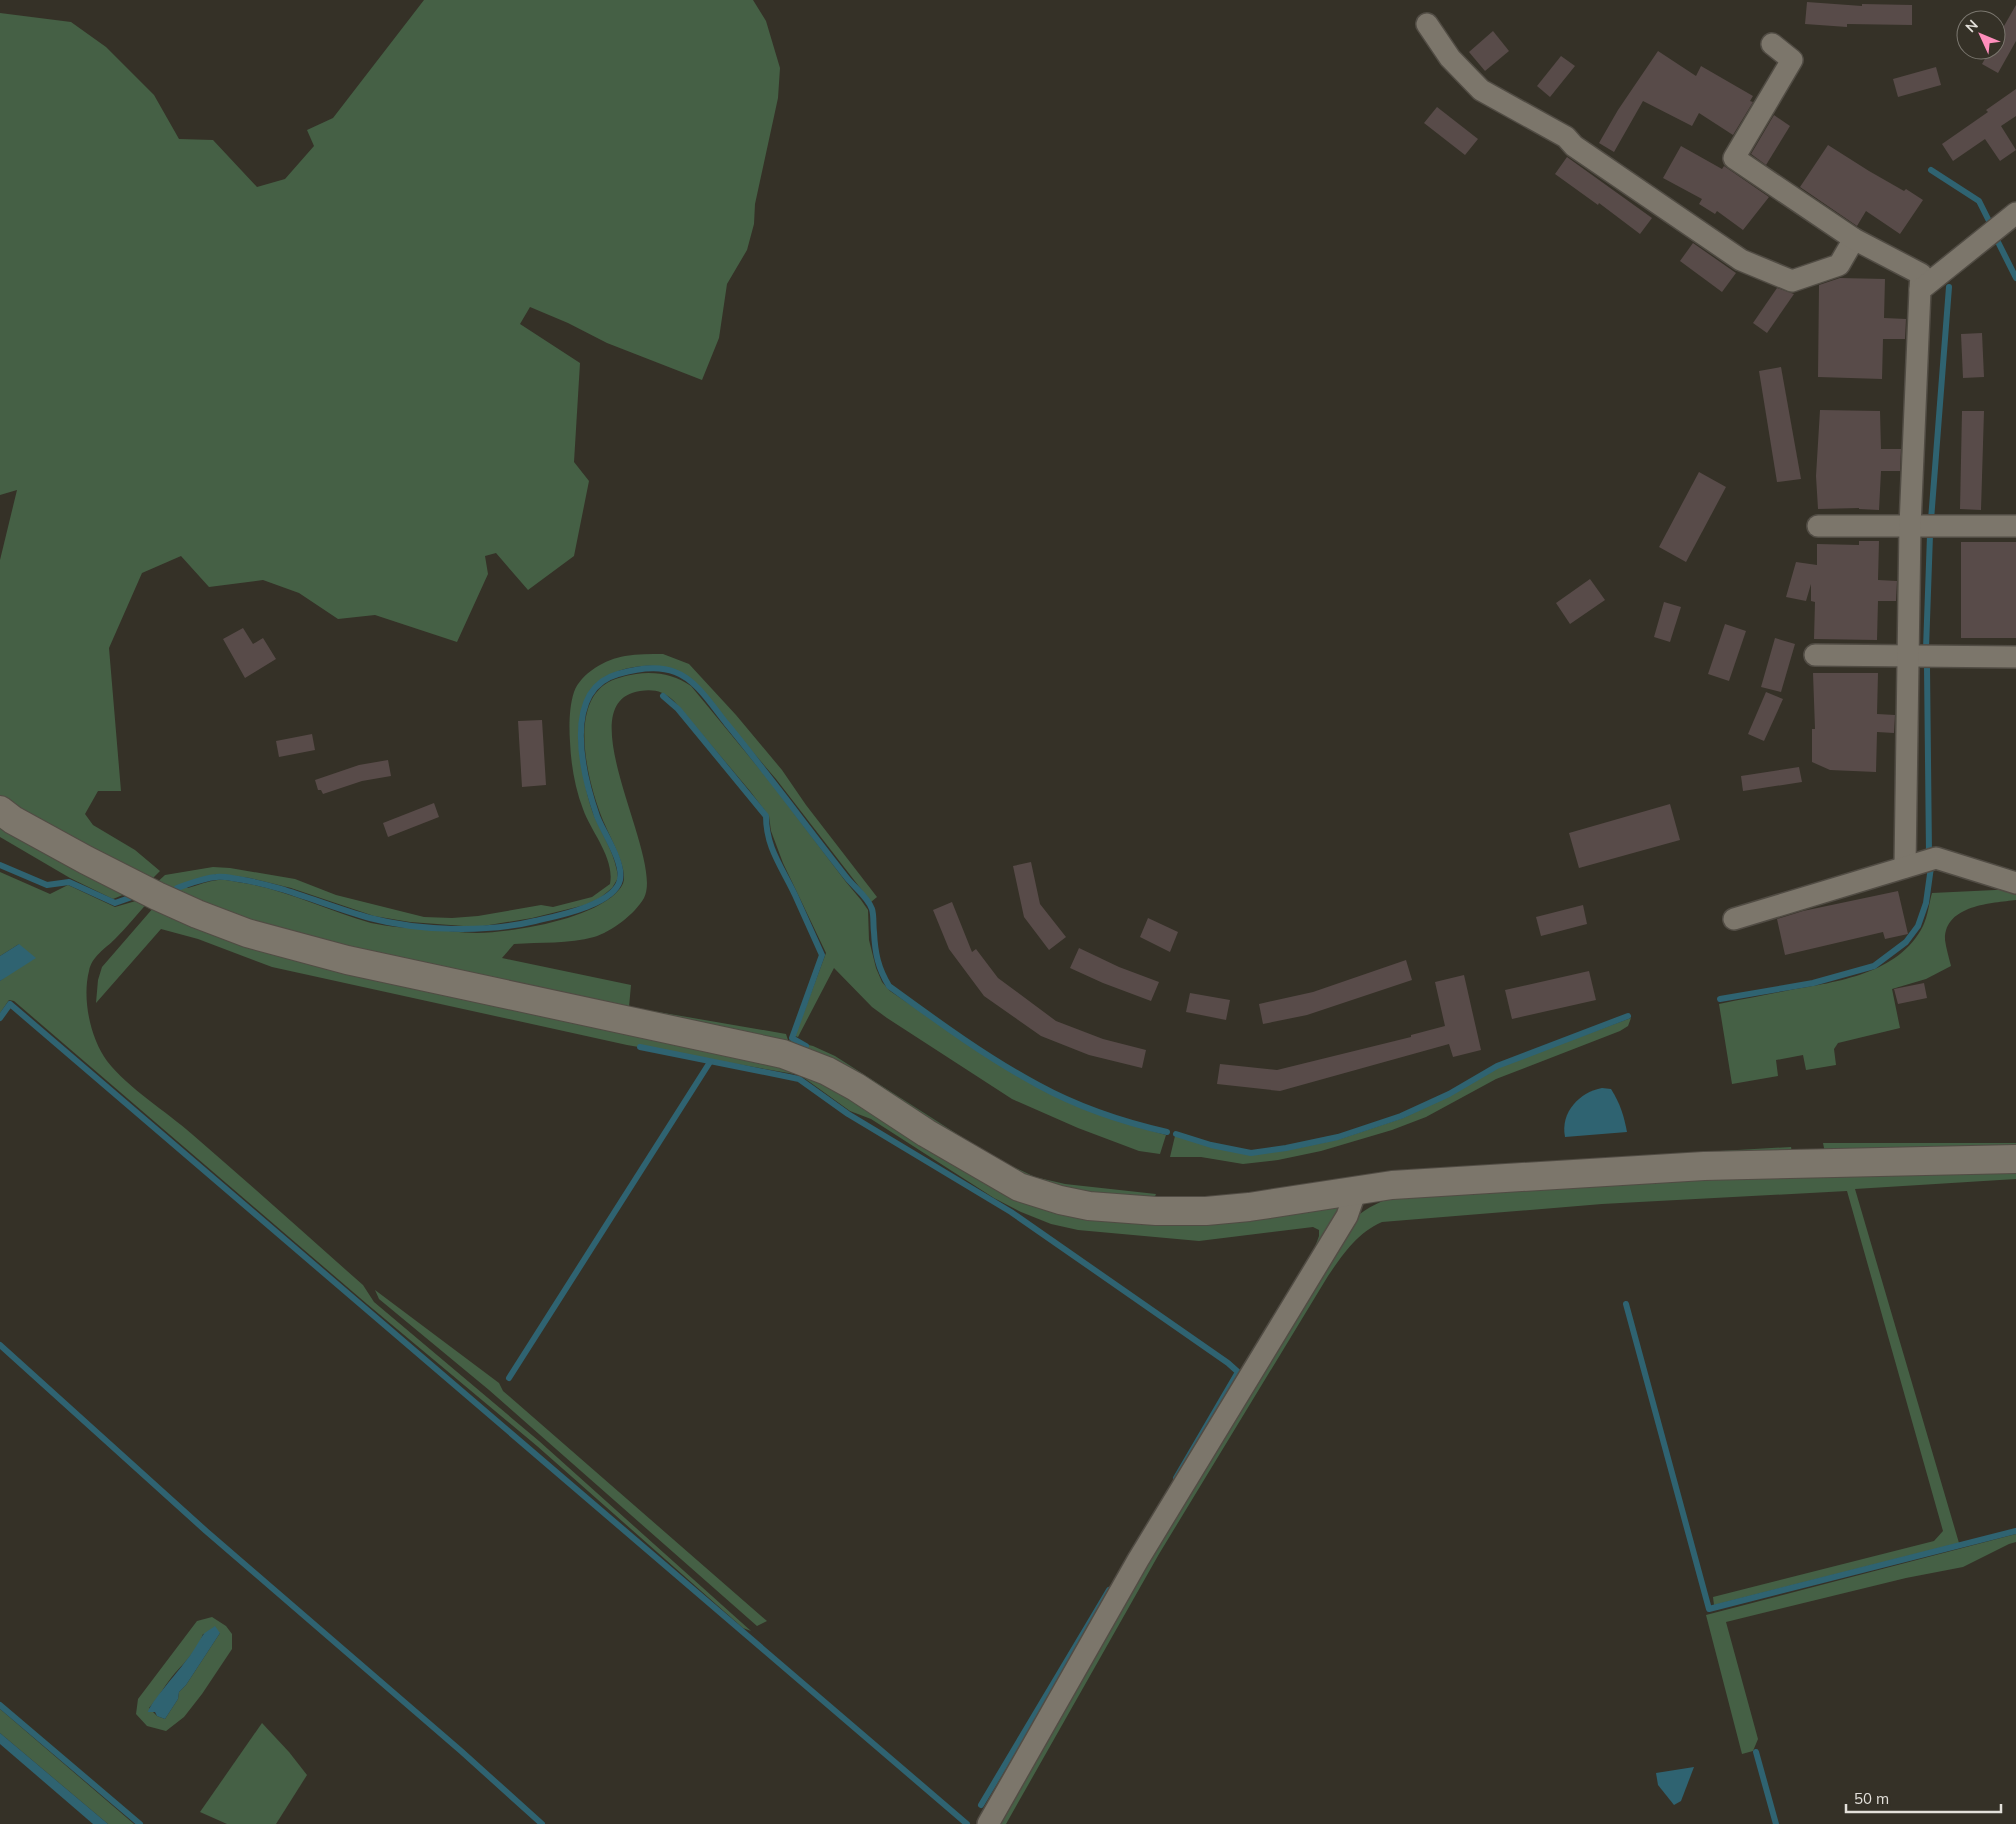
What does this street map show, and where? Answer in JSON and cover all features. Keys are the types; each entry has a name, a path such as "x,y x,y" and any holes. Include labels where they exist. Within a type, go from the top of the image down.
{"street":[{"path":"1427,24 1450,58 1481,90 1566,136 1574,146 1741,260 1792,281 1840,265 1854,239"},
{"path":"1772,44 1792,60 1734,158 1854,239 1921,274 1910,526 1905,867"},
{"path":"1920,290 2016,213"},
{"path":"1818,526 2016,526"},
{"path":"1815,655 2016,657"},
{"path":"0,810 13,820 158,896 197,914 247,933 347,960 784,1054 801,1060 856,1088 926,1133 1019,1187 1060,1200 1089,1206 1156,1211 1206,1211 1249,1207 1392,1185 1704,1166 2016,1159"},
{"path":"1734,919 1936,858 2016,883"},
{"path":"988,1824 1138,1560 1346,1216 1356,1190"}],"green space":[{"path":"424,0 753,0 766,21 780,68 778,98 755,204 754,224 747,250 727,284 719,338 702,380 607,343 568,323 530,307 520,324 580,363 574,462 589,481 574,556 528,590 496,553 485,556 488,574 457,642 375,615 338,619 299,593 263,580 209,587 181,556 142,573 109,648 121,791 98,791 85,814 93,825 135,850 160,871 152,879 0,803 0,560 17,490 0,495 0,13 71,22 106,47 154,95 179,139 213,140 257,187 285,179 314,146 307,130 333,118"},
{"path":"663,654 689,664 736,715 782,770 806,805 877,897 871,902 776,779 692,681 675,670 650,666 622,670 605,678 593,689 585,702 580,718 580,755 587,791 595,818 612,855 618,878 612,888 600,898 585,905 532,918 477,927 410,922 374,916 291,888 250,878 217,874 183,885 188,888 203,883 228,880 288,894 371,923 465,933 493,932 530,927 569,918 587,911 603,903 620,889 624,881 624,872 602,818 592,787 585,749 587,712 593,697 604,685 612,681 643,673 672,677 691,686 771,783 868,910 869,940 876,968 882,982 890,991 958,1037 1046,1092 1134,1126 1166,1135 1160,1154 1139,1151 1078,1128 1012,1099 872,1007 834,968 798,1037 795,1036 826,953 783,863 771,831 769,816 674,701 658,692 650,690 640,691 620,701 612,722 614,751 642,850 647,878 644,898 629,916 601,935 575,941 514,944 502,958 631,985 629,1007 786,1034 788,1040 813,1046 835,1056 968,1141 1003,1162 1035,1177 1065,1184 1156,1194 1152,1203 1051,1192 865,1085 276,933 153,886 165,875 213,867 230,868 295,879 336,895 424,917 452,918 478,916 541,905 553,907 592,897 610,884 611,874 606,855 583,809 574,776 570,724 574,692 577,685 588,673 610,660 630,655"},
{"path":"0,820 130,892 113,899 70,878 0,837"},
{"path":"0,872 50,894 68,885 115,907 146,898 150,900 96,957 89,971 86,993 89,1018 96,1041 107,1061 126,1081 236,1172 363,1285 374,1302 539,1441 751,1631 743,1628 537,1446 367,1304 14,1001 9,1000 0,1013 0,981 5,977 19,944 0,956"},
{"path":"2016,889 2016,900 1971,908 1952,919 1947,928 1945,940 1951,966 1926,979 1892,989 1900,1028 1838,1043 1834,1049 1836,1065 1806,1070 1803,1055 1776,1060 1778,1076 1732,1084 1719,1004 1846,979 1882,965 1899,955 1912,942 1925,922 1932,893"},
{"path":"154,907 791,1066 1028,1199 1336,1206 1340,1212 987,1816 982,1812 1311,1258 1319,1236 1319,1230 1313,1227 1199,1241 1078,1230 1051,1224 1021,1212 994,1198 871,1119 850,1111 800,1075 627,1045 272,967 198,939 161,929 96,1003 98,980 102,967"},
{"path":"1631,1018 1628,1026 1620,1031 1496,1079 1426,1117 1392,1130 1321,1151 1278,1160 1243,1164 1201,1157 1170,1157 1175,1136 1248,1155 1298,1148 1340,1139 1403,1118 1451,1095 1497,1067"},
{"path":"1823,1143 2016,1143 2016,1153 1826,1158"},
{"path":"1791,1147 1794,1161 1721,1159 1720,1151"},
{"path":"2016,1165 2016,1179 1855,1189 1959,1543 1714,1605 1713,1597 1934,1541 1943,1531 1847,1191 1602,1204 1382,1222 1365,1232 1351,1245 1328,1276 1159,1554 1006,1824 994,1824 1140,1565 1350,1222 1365,1210 1393,1197 1606,1181"},
{"path":"375,1290 499,1383 503,1391 767,1621 757,1626 489,1390 379,1299"},
{"path":"2016,1534 2016,1542 1963,1567 1906,1578 1726,1622 1758,1739 1753,1751 1742,1754 1706,1615"},
{"path":"212,1617 226,1626 232,1634 232,1649 184,1717 166,1731 147,1726 136,1714 138,1699 197,1621","holes":["220,1633 186,1685 179,1692 178,1699 165,1719 157,1716 149,1708 195,1650 203,1634"]},
{"path":"0,1709 134,1824 108,1824 0,1733"},
{"path":"262,1723 307,1775 276,1824 227,1824 200,1812"}],"water":[{"path":"19,944 36,958 0,981 0,956"},
{"path":"1602,1088 1611,1089 1614,1094 1627,1132 1565,1137 1566,1119 1573,1105 1586,1094"},
{"path":"215,1626 220,1633 186,1685 179,1692 178,1699 165,1719 157,1716 155,1712 148,1712 190,1656 203,1635"},
{"path":"0,1733 108,1824 93,1824 0,1744"},
{"path":"1694,1767 1681,1801 1674,1805 1658,1785 1656,1773"}],"building":[{"path":"1807,2 1862,6 1862,4 1912,5 1912,25 1847,24 1847,27 1805,24"},
{"path":"2016,5 2016,41 2006,59 2006,22"},
{"path":"1493,31 1509,51 1485,71 1469,52"},
{"path":"1658,51 1696,76 1701,66 1753,96 1750,101 1753,102 1733,135 1699,113 1692,126 1643,101 1614,152 1599,143 1618,110"},
{"path":"1561,56 1575,66 1550,97 1537,86"},
{"path":"1984,60 2005,60 1998,73 1982,64"},
{"path":"1936,67 1941,85 1898,97 1893,79"},
{"path":"2016,89 2016,116 2001,126 2016,150 2000,161 1985,139 1953,161 1942,144 1988,112 1986,110"},
{"path":"1437,107 1478,139 1465,155 1424,123"},
{"path":"1774,115 1790,126 1766,165 1751,154"},
{"path":"1828,145 1869,171 1904,191 1906,189 1923,200 1900,234 1866,211 1857,226 1800,187"},
{"path":"1681,146 1722,169 1724,166 1769,197 1743,230 1717,211 1715,214 1699,204 1702,199 1663,178"},
{"path":"1567,157 1652,218 1640,234 1599,203 1598,205 1555,174"},
{"path":"1693,243 1736,273 1722,292 1680,261"},
{"path":"1840,278 1885,279 1884,318 1906,319 1905,339 1883,339 1882,379 1818,377 1819,285"},
{"path":"1777,288 1794,294 1767,333 1753,323"},
{"path":"1982,333 1984,377 1963,378 1961,334"},
{"path":"1781,367 1801,479 1777,482 1759,371"},
{"path":"1820,410 1880,411 1881,449 1901,449 1900,471 1881,471 1879,510 1859,508 1818,509 1816,476"},
{"path":"1962,411 1984,411 1981,510 1960,509"},
{"path":"1699,472 1726,487 1686,562 1659,547"},
{"path":"1859,541 1879,541 1878,580 1897,581 1896,601 1878,601 1877,640 1814,639 1815,602 1811,601 1811,584 1806,601 1786,597 1796,562 1817,565 1817,544 1859,545"},
{"path":"1961,542 2016,542 2016,638 1961,638"},
{"path":"1590,579 1605,600 1570,624 1556,603"},
{"path":"1664,602 1681,607 1670,642 1654,637"},
{"path":"1725,624 1746,631 1729,681 1708,674"},
{"path":"243,628 253,644 263,638 276,659 245,678 223,639"},
{"path":"1775,638 1795,644 1781,692 1761,687"},
{"path":"1813,673 1878,673 1877,714 1895,715 1894,733 1877,732 1876,772 1830,770 1812,762 1812,729 1815,729"},
{"path":"1766,692 1783,699 1764,741 1748,734"},
{"path":"542,720 546,785 522,787 518,721"},
{"path":"312,734 315,750 279,757 276,741"},
{"path":"388,760 391,776 362,781 323,794 321,790 318,790 315,780 359,765"},
{"path":"1799,767 1802,782 1743,791 1741,776"},
{"path":"434,803 439,817 388,837 383,823"},
{"path":"1670,804 1680,840 1579,868 1569,833"},
{"path":"1031,862 1040,904 1066,937 1049,950 1024,917 1013,866"},
{"path":"1898,891 1908,934 1885,939 1883,932 1785,955 1777,919 1803,911"},
{"path":"952,902 972,952 976,949 998,978 1056,1021 1103,1039 1146,1050 1142,1068 1089,1055 1041,1036 984,996 949,949 933,910"},
{"path":"1583,905 1587,924 1541,936 1536,917"},
{"path":"1148,918 1178,932 1170,952 1140,937"},
{"path":"1079,948 1119,967 1159,982 1151,1001 1070,968"},
{"path":"1406,960 1412,980 1307,1015 1263,1024 1259,1004 1313,992"},
{"path":"1589,971 1596,1000 1512,1019 1505,990"},
{"path":"1464,975 1481,1050 1453,1057 1449,1044 1280,1091 1217,1084 1220,1064 1277,1070 1411,1037 1411,1035 1445,1026 1435,982"},
{"path":"1924,983 1927,998 1898,1004 1894,989"},
{"path":"1190,993 1230,1000 1226,1020 1186,1012"}],"waterway":[{"path":"1931,170 1979,201 1989,221"},
{"path":"1997,240 2016,278"},
{"path":"1931,520 1949,287"},
{"path":"1926,649 1930,535"},
{"path":"1927,667 1929,853"},
{"path":"177,888 211,878 230,878 272,886 370,918 410,926 452,929 516,925 545,919 596,903 616,889 620,880 620,873 616,856 597,816 586,779 582,758 581,736 583,715 589,697 600,683 618,674 632,671 654,668 668,670 683,676 704,695 847,878 868,901 873,911 875,947 878,960 889,986 981,1051 1038,1085 1101,1113 1167,1132"},
{"path":"663,696 678,709 766,816 772,848 822,955 792,1038 806,1046"},
{"path":"0,865 47,885 69,882 115,903 132,897"},
{"path":"1720,999 1813,983 1874,966 1906,942 1918,926 1926,903 1931,867"},
{"path":"0,1018 10,1004 967,1824"},
{"path":"1176,1134 1211,1145 1251,1153 1338,1137 1401,1116 1449,1094 1497,1066 1628,1016"},
{"path":"640,1047 799,1079 848,1114 1011,1212 1228,1363 1238,1372 1176,1478"},
{"path":"509,1378 710,1062"},
{"path":"1626,1304 1709,1609 2016,1531"},
{"path":"0,1345 206,1531 461,1751 542,1824"},
{"path":"981,1805 1109,1590"},
{"path":"0,1705 140,1824"},
{"path":"1756,1752 1776,1824"}]}
